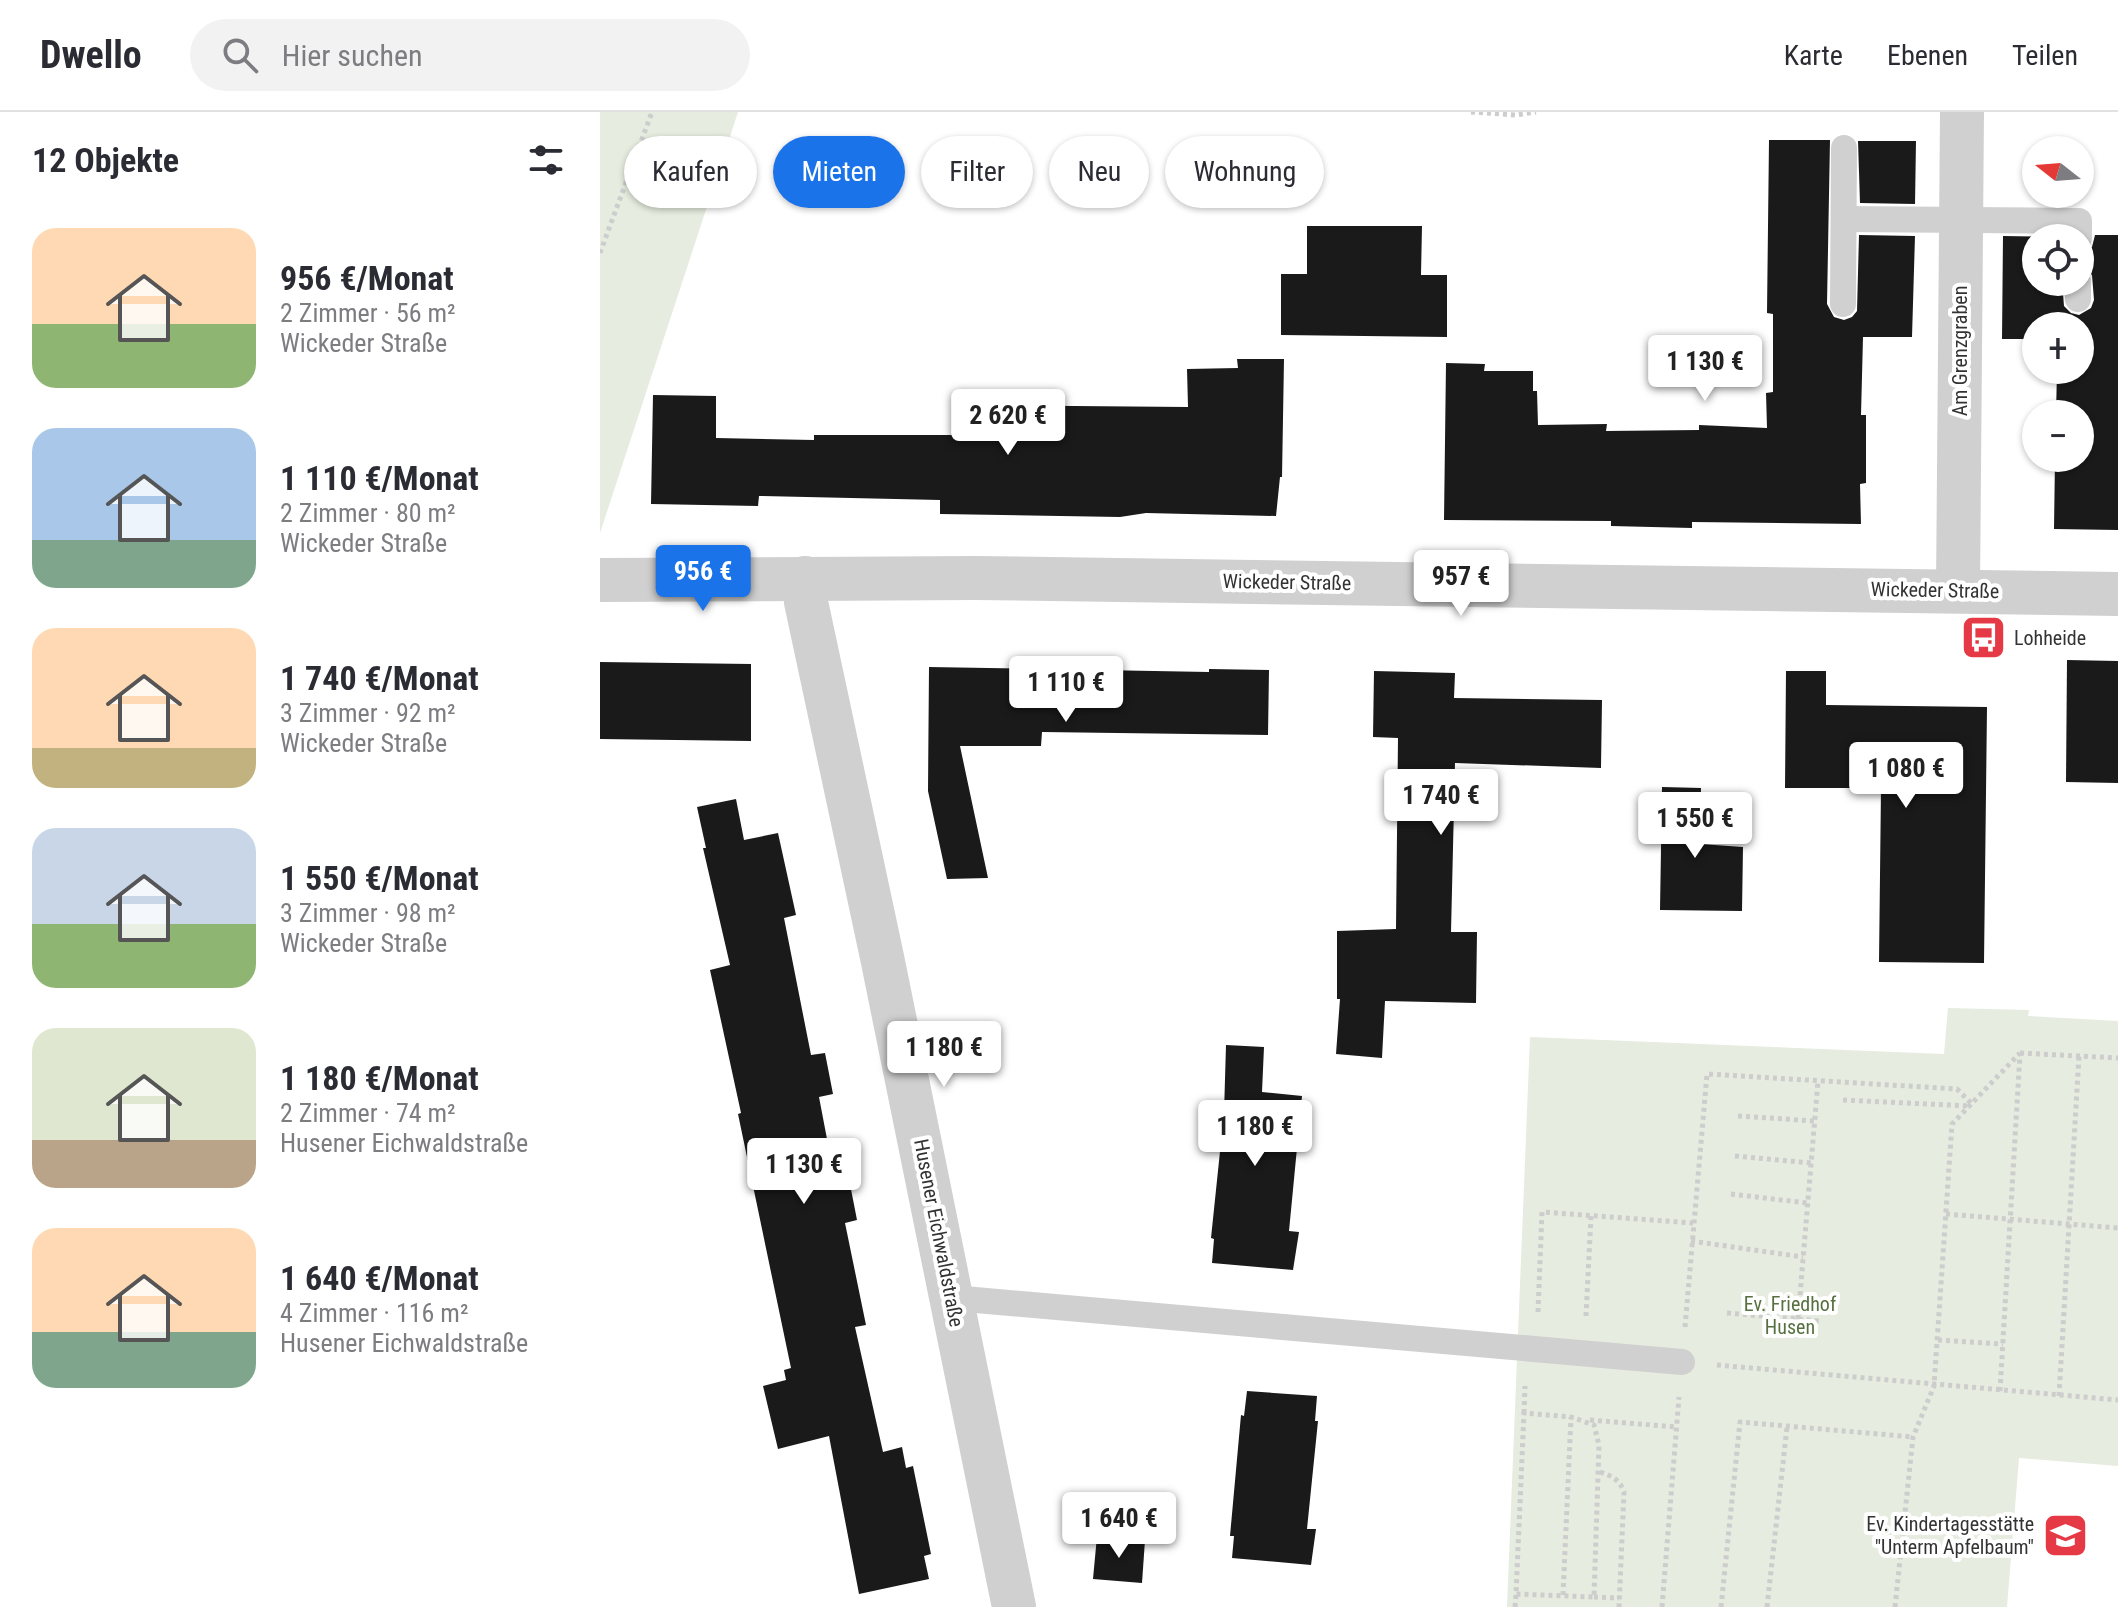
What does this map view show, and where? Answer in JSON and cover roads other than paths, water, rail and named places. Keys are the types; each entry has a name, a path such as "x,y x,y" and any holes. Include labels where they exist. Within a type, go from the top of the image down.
{"street":[{"name":"Am Grenzgraben","path":"1958,590 1962,112"},
{"name":"Husener Eichwaldstraße","path":"805,578 806,602 953,1298 1014,1607"},
{"name":"Wickeder Straße","path":"600,580 975,578 2118,594"}],"lane":[{"path":"1843,304 1844,148"},
{"path":"1844,219 2079,221 2079,224"},
{"path":"953,1298 1682,1362"}],"place":[{"name":"Lohheide","path":"1983,638"},
{"name":"Ev. Kindertagesstätte \"Unterm Apfelbaum\"","path":"2065,1536"}],"park label":[{"name":"Ev. Friedhof Husen","path":"1790,1316"}]}
